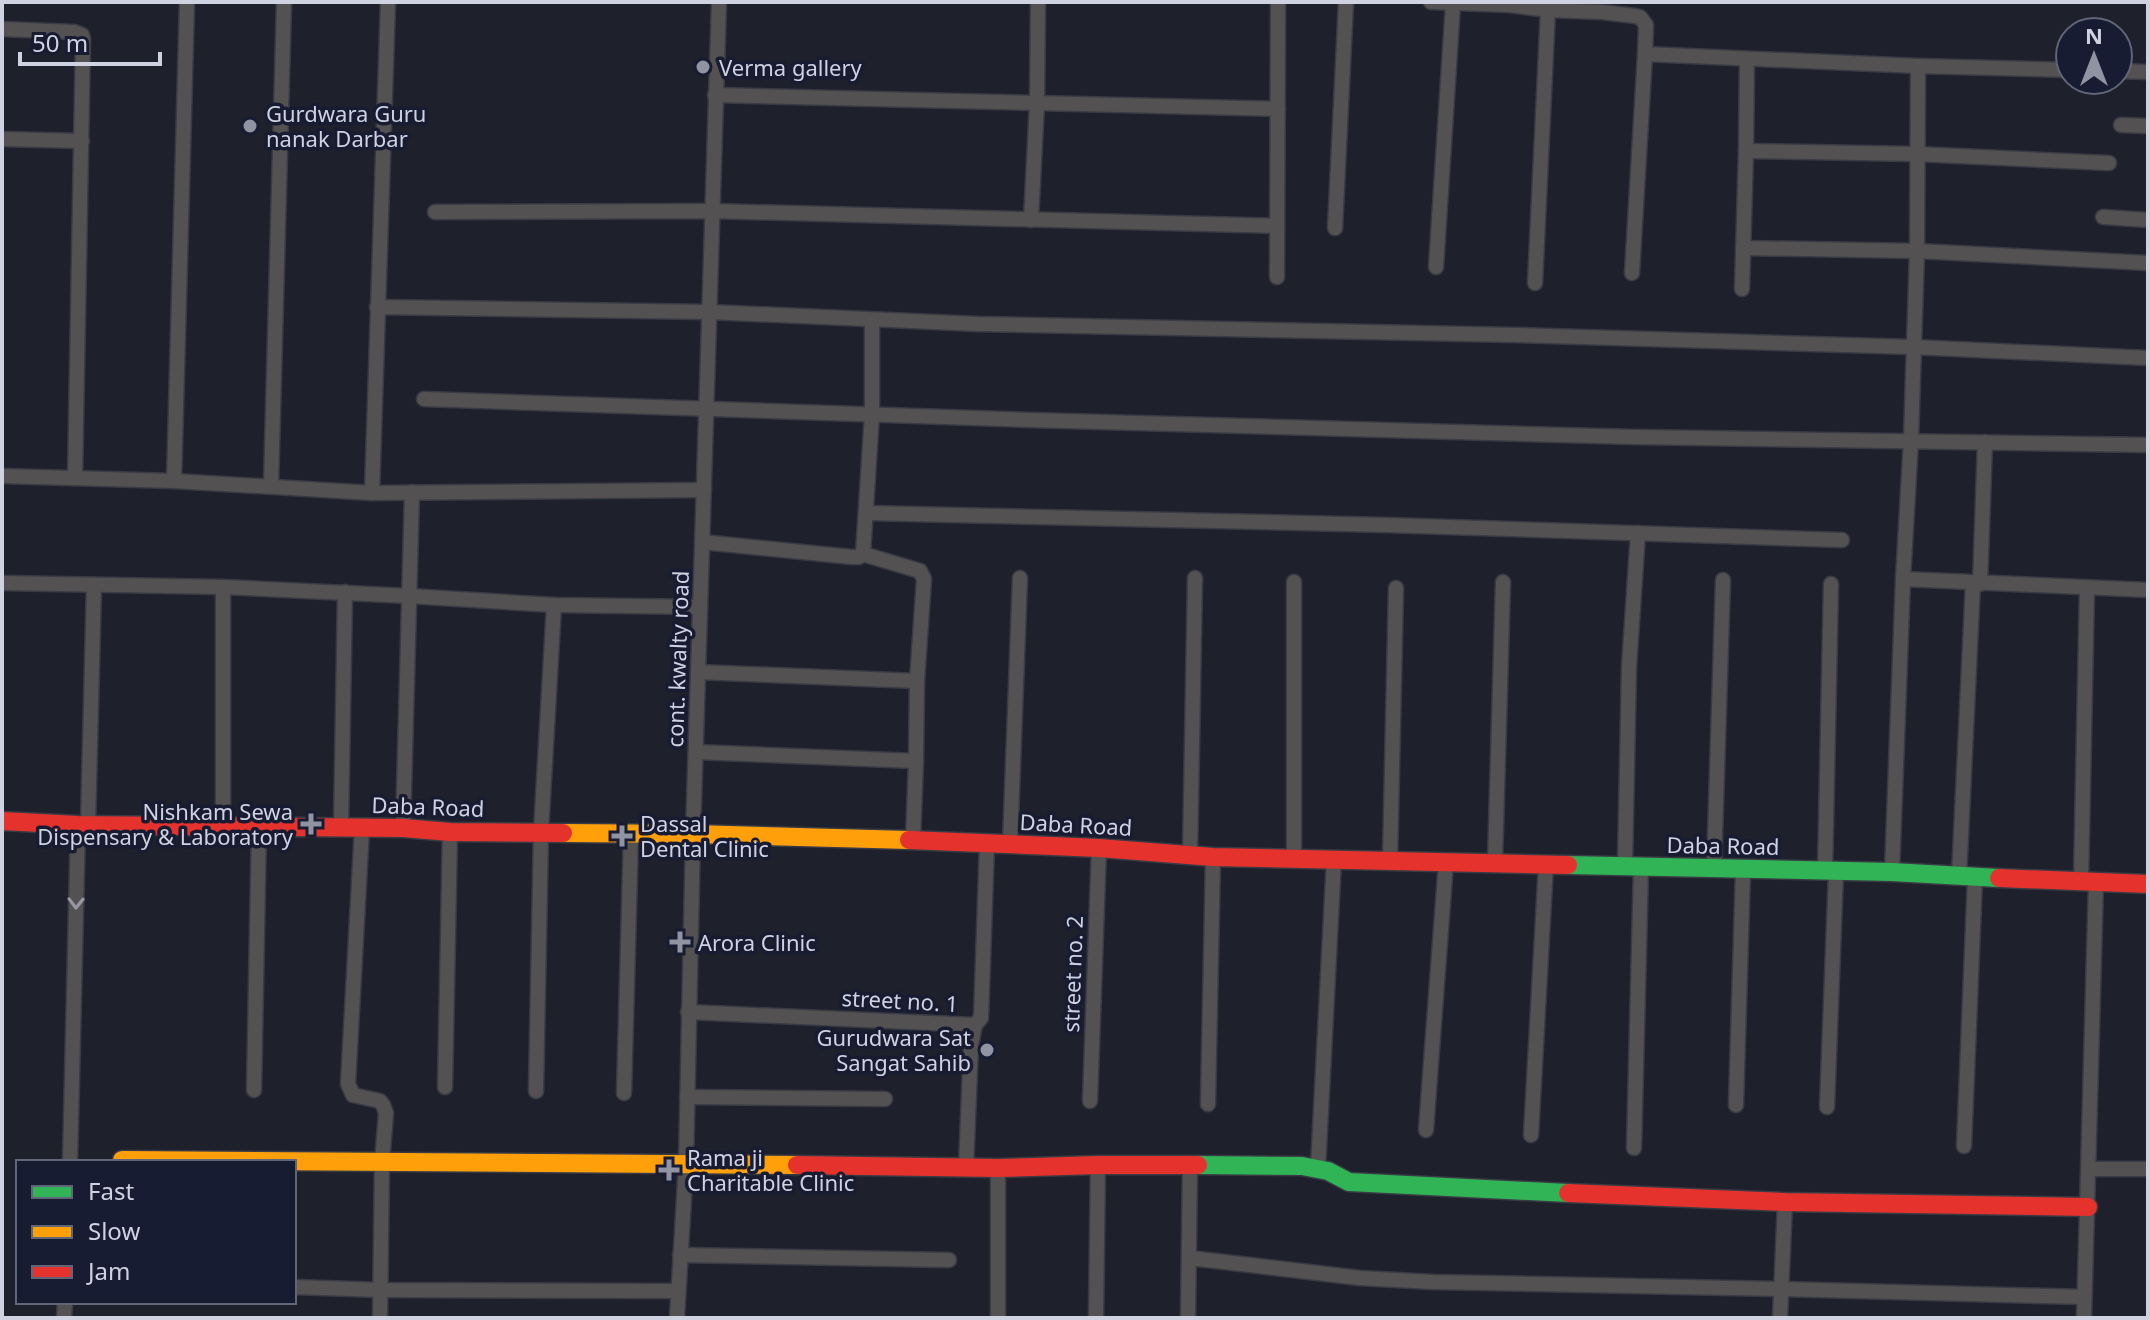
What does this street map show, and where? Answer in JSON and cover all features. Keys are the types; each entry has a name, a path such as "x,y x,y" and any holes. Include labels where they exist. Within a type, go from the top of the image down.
{"street":[{"path":"174,481 187,2"},
{"path":"271,486 284,2"},
{"path":"372,493 388,2"},
{"name":"cont. kwalty road","path":"677,1318 686,1163 719,2"},
{"path":"1031,220 1038,2"},
{"path":"1277,277 1278,2"},
{"path":"1335,228 1346,2"},
{"path":"1431,2 1510,3 1548,10 1602,7 1640,17 1646,25 1632,273"},
{"path":"1436,267 1453,4"},
{"path":"1535,283 1548,10"},
{"path":"2,29 82,35 75,478"},
{"path":"1645,54 2054,70"},
{"path":"1742,289 1747,59"},
{"path":"1892,872 1911,440 1917,251 1918,66"},
{"path":"715,95 1278,109"},
{"path":"2121,125 2148,126"},
{"path":"2,139 82,141"},
{"path":"1746,151 1916,154 2109,163"},
{"path":"435,212 712,211 1277,226"},
{"path":"2103,217 2148,220"},
{"path":"1743,248 1917,251 2148,263"},
{"path":"377,307 709,312 872,320 1913,347 2148,358"},
{"path":"863,554 872,414 872,320"},
{"path":"424,399 1635,437 2148,445"},
{"path":"1964,1146 1967,878 1976,584 1985,442"},
{"path":"2,476 174,481 372,493 704,490"},
{"path":"403,828 412,492"},
{"path":"867,513 1842,540"},
{"path":"1634,1148 1629,667 1638,533"},
{"path":"702,542 852,557 863,554 916,568 923,574 913,840"},
{"path":"1010,844 1020,578"},
{"path":"1190,855 1195,578"},
{"path":"1903,579 2148,590"},
{"path":"1714,868 1723,580"},
{"path":"1294,582 1294,858"},
{"path":"1495,862 1503,582"},
{"path":"2,583 223,587 554,605 700,607"},
{"path":"1827,1107 1831,584"},
{"path":"70,1160 94,585"},
{"path":"223,587 223,825"},
{"path":"1390,860 1396,588"},
{"path":"2084,1318 2089,1169 2087,588"},
{"path":"341,827 345,592"},
{"path":"536,1091 541,832 554,605"},
{"path":"698,672 917,681"},
{"path":"696,752 916,761"},
{"name":"Daba Road","path":"2,821 913,840 1099,848 1213,857 1892,872 1967,878 2148,884"},
{"path":"254,1090 259,827"},
{"path":"362,828 348,1084 353,1095 376,1099 386,1113 382,1162 380,1318"},
{"path":"445,1087 450,832"},
{"path":"624,1093 631,834"},
{"name":"street no. 1","path":"688,1012 975,1025 981,1018 987,844"},
{"name":"street no. 2","path":"1090,1101 1099,848"},
{"path":"1208,1104 1213,857"},
{"path":"1318,1168 1334,859"},
{"path":"1426,1130 1446,862"},
{"path":"1531,1135 1546,864"},
{"path":"1736,1105 1743,870"},
{"path":"966,1167 971,1045 975,1025"},
{"path":"687,1097 885,1099"},
{"path":"296,1161 998,1168 1302,1166 1328,1171 1360,1184 1785,1202 2088,1207"},
{"path":"1096,1318 1098,1165"},
{"path":"1188,1318 1190,1166"},
{"path":"998,1168 998,1318"},
{"path":"2089,1169 2148,1169"},
{"path":"1780,1318 1785,1202"},
{"path":"680,1255 949,1260"},
{"path":"1190,1258 1360,1278 1433,1282 2084,1297"},
{"path":"296,1287 678,1291"}],"traffic: fast":[{"path":"1568,865 1892,872 1999,878"},
{"path":"1198,1165 1302,1166 1328,1171 1349,1182 1568,1193"}],"traffic: slow":[{"path":"563,833 909,840"},
{"path":"296,1161 797,1165"}],"traffic: jam":[{"path":"2,821 563,833"},
{"path":"909,840 1099,848 1213,857 1568,865"},
{"path":"1999,878 2148,884"},
{"path":"797,1165 998,1168 1198,1165"},
{"path":"1568,1193 1785,1202 2088,1207"}],"place":[{"name":"Verma gallery","path":"703,67"},
{"name":"Gurdwara Guru nanak Darbar","path":"250,126"},
{"name":"Nishkam Sewa Dispensary & Laboratory","path":"311,824"},
{"name":"Dassal Dental Clinic","path":"622,836"},
{"name":"Arora Clinic","path":"680,942"},
{"name":"Gurudwara Sat Sangat Sahib","path":"987,1050"},
{"name":"Rama ji Charitable Clinic","path":"669,1170"}]}
